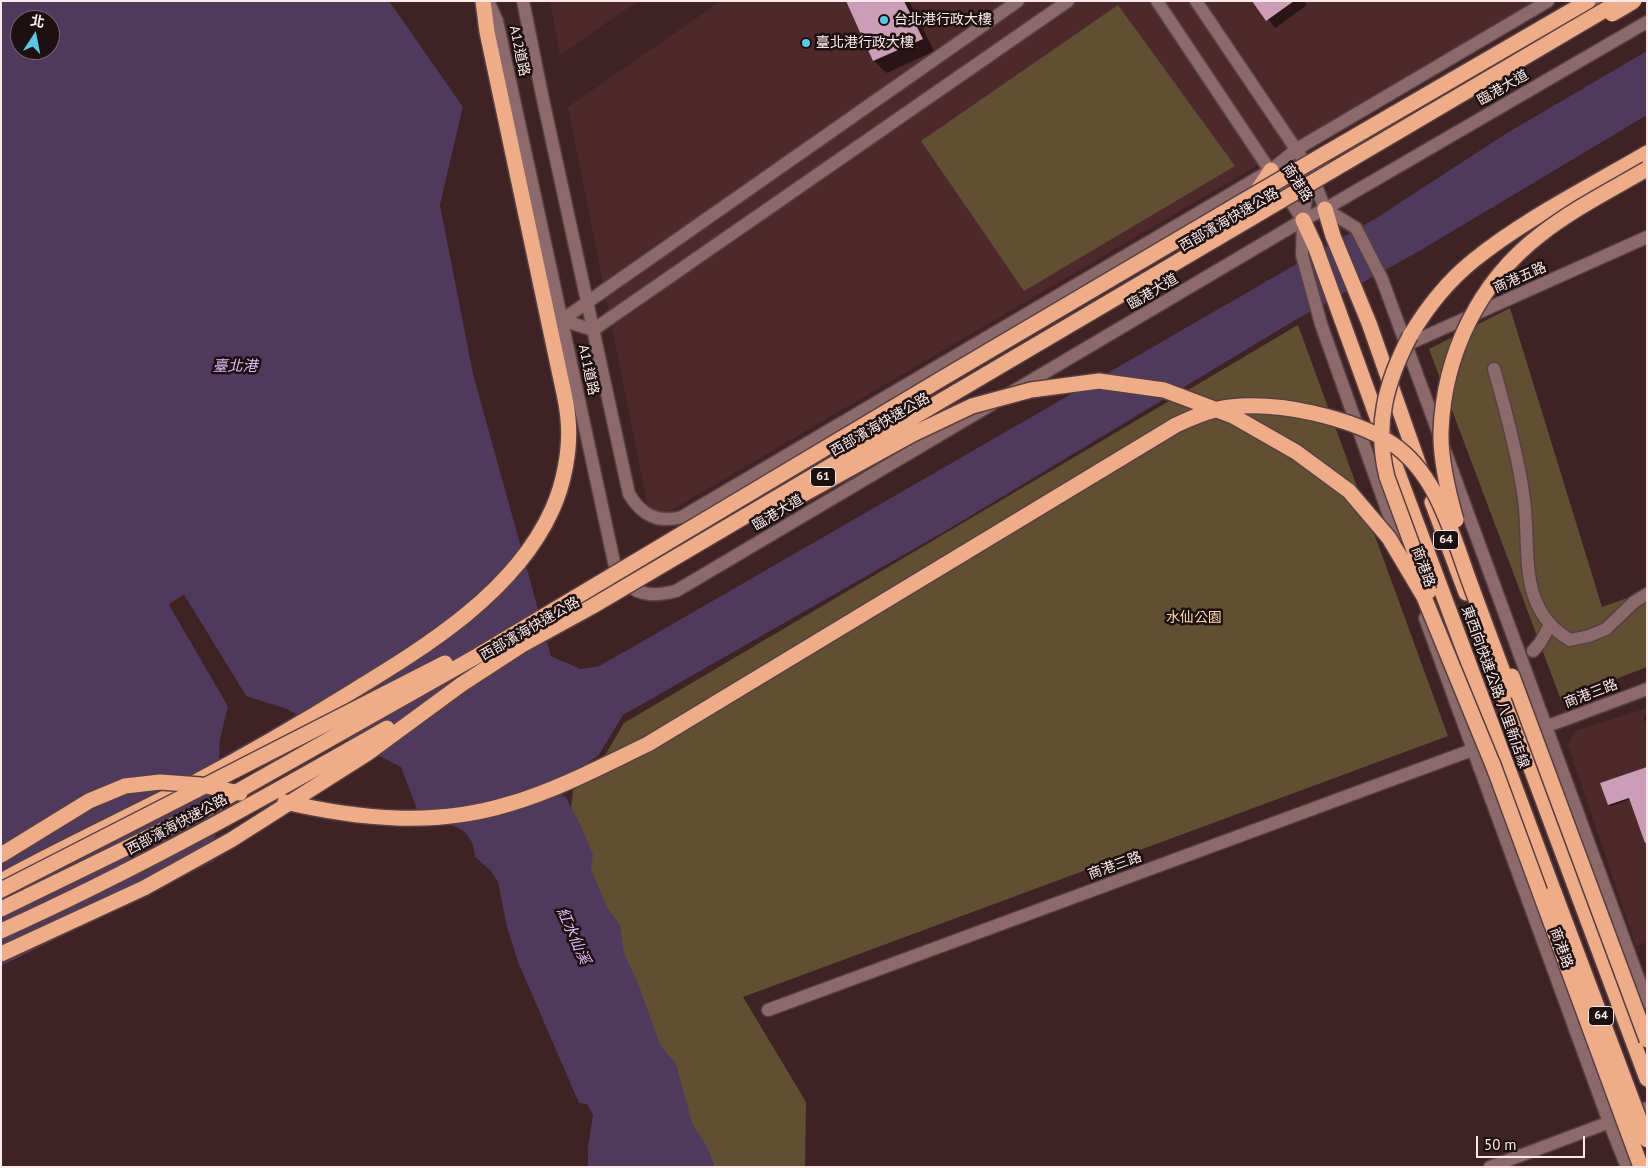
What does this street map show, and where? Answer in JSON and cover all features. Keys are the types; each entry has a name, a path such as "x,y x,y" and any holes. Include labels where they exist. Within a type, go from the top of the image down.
{"highway":[{"path":"1,881 190,784 271,740 374,678 452,624 489,595 512,571 539,535 560,489 566,463 569,420 488,41 483,1"},
{"name":"西部濱海快速公路","path":"1,909 208,808 373,716 1214,218 1588,1"},
{"path":"1,954 144,888 231,840 368,752 462,684 522,645 593,606 1620,1"},
{"name":"西部濱海快速公路","path":"1,931 215,824 491,670 1634,1"},
{"path":"1641,1167 1387,476 1382,457 1381,440 1382,417 1386,396 1400,354 1421,317 1432,302 1473,261 1532,220 1647,153"},
{"path":"1647,169 1539,235 1518,254 1486,292 1465,328 1451,365 1444,396 1441,433 1450,501 1460,532 1647,1040"},
{"path":"1,890 587,590 702,526 1249,205 1271,170"},
{"name":"東西向快速公路 八里新店線","path":"1325,209 1333,236 1358,293 1397,408 1577,883 1622,1014 1647,1078"},
{"name":"東西向快速公路 八里新店線","path":"1303,220 1315,246 1647,1140"},
{"path":"705,546 859,465 913,434 972,406 1031,390 1099,381 1164,390 1233,416 1296,452 1349,491 1389,538 1424,597 1495,770"},
{"path":"1,855 89,800 125,786 160,782 201,785 312,809 360,817 414,820 508,805 555,788 648,744 1176,425 1199,414 1228,407 1262,406 1298,409 1330,417 1365,430 1391,443 1410,460 1426,479 1442,508 1510,690 1577,883"}],"street":[{"name":"A12道路","path":"488,1 497,21 516,108"},
{"name":"A12道路","path":"523,1 542,95"},
{"path":"562,320 1018,1"},
{"path":"562,320 594,330 1068,1"},
{"name":"商港路","path":"1157,1 1303,220 1302,255 1318,314 1472,750 1626,1167"},
{"name":"商港路","path":"1196,1 1297,149 1310,170 1325,209 1356,228 1382,279 1647,1002"},
{"path":"1271,170 1297,149 1548,1"},
{"path":"1303,220 1310,170 1601,1"},
{"name":"臨港大道","path":"676,591 1303,220 1647,22"},
{"name":"A11道路","path":"542,95 629,494 635,505 655,518 668,521 682,517 1271,170"},
{"name":"A11道路","path":"516,108 614,562 624,582 635,590 661,595 676,591"},
{"path":"1598,193 1647,164"},
{"name":"商港五路","path":"1406,345 1647,237"},
{"path":"1494,369 1524,500 1527,563 1532,592 1545,619 1560,634 1570,640 1589,636 1606,629 1634,602 1647,594"},
{"path":"1533,652 1550,625"},
{"name":"商港三路","path":"1545,727 1647,689"},
{"name":"商港三路","path":"768,1010 1472,750"},
{"path":"1490,1167 1647,1108"}],"shaded area":[{"path":"550,1 638,1 560,55"},
{"path":"721,1 1537,1 651,522 568,107"},
{"path":"1647,708 1647,942 1636,946 1568,745 1575,731"}],"green space":[{"path":"1118,5 1235,166 1024,291 921,141"},
{"path":"1510,308 1602,607 1647,591 1647,667 1561,700 1429,349"},
{"name":"水仙公園","path":"1298,325 1448,736 743,997 806,1102 805,1167 706,1167 570,818 574,781 601,762 624,723"}],"water":[{"name":"臺北港","path":"1,1 389,1 463,107 440,205 473,374 551,656 581,669 599,666 631,648 1378,217 1507,133 1647,51 1647,115 1421,250 1292,322 947,530 623,715 598,756 570,774 562,797 565,796 580,824 593,855 591,870 608,909 620,925 624,953 639,986 660,1045 676,1064 692,1123 708,1149 715,1167 588,1167 588,1147 593,1115 587,1104 579,1103 518,962 507,927 498,882 491,871 475,857 469,838 457,827 449,824 421,820 401,767 287,709 246,696 184,595 169,605 228,706 220,739 214,861 1,966"}],"pier":[{"path":"463,107 464,113 443,205 452,254 440,205"},
{"path":"530,572 553,654 581,666 581,669 551,656"},
{"path":"184,595 246,696 244,697 184,598 172,605 230,704 228,706 169,604"}],"building":[{"name":"台北港行政大樓","path":"846,1 904,1 923,39 873,61"},
{"path":"1252,1 1294,1 1266,21"},
{"path":"1647,767 1647,842 1645,843 1629,798 1608,805 1600,783"}],"place":[{"name":"台北港行政大樓","path":"884,20"},
{"name":"臺北港行政大樓","path":"806,43"}],"water label":[{"name":"紅水仙溪","path":"573,936"}]}
